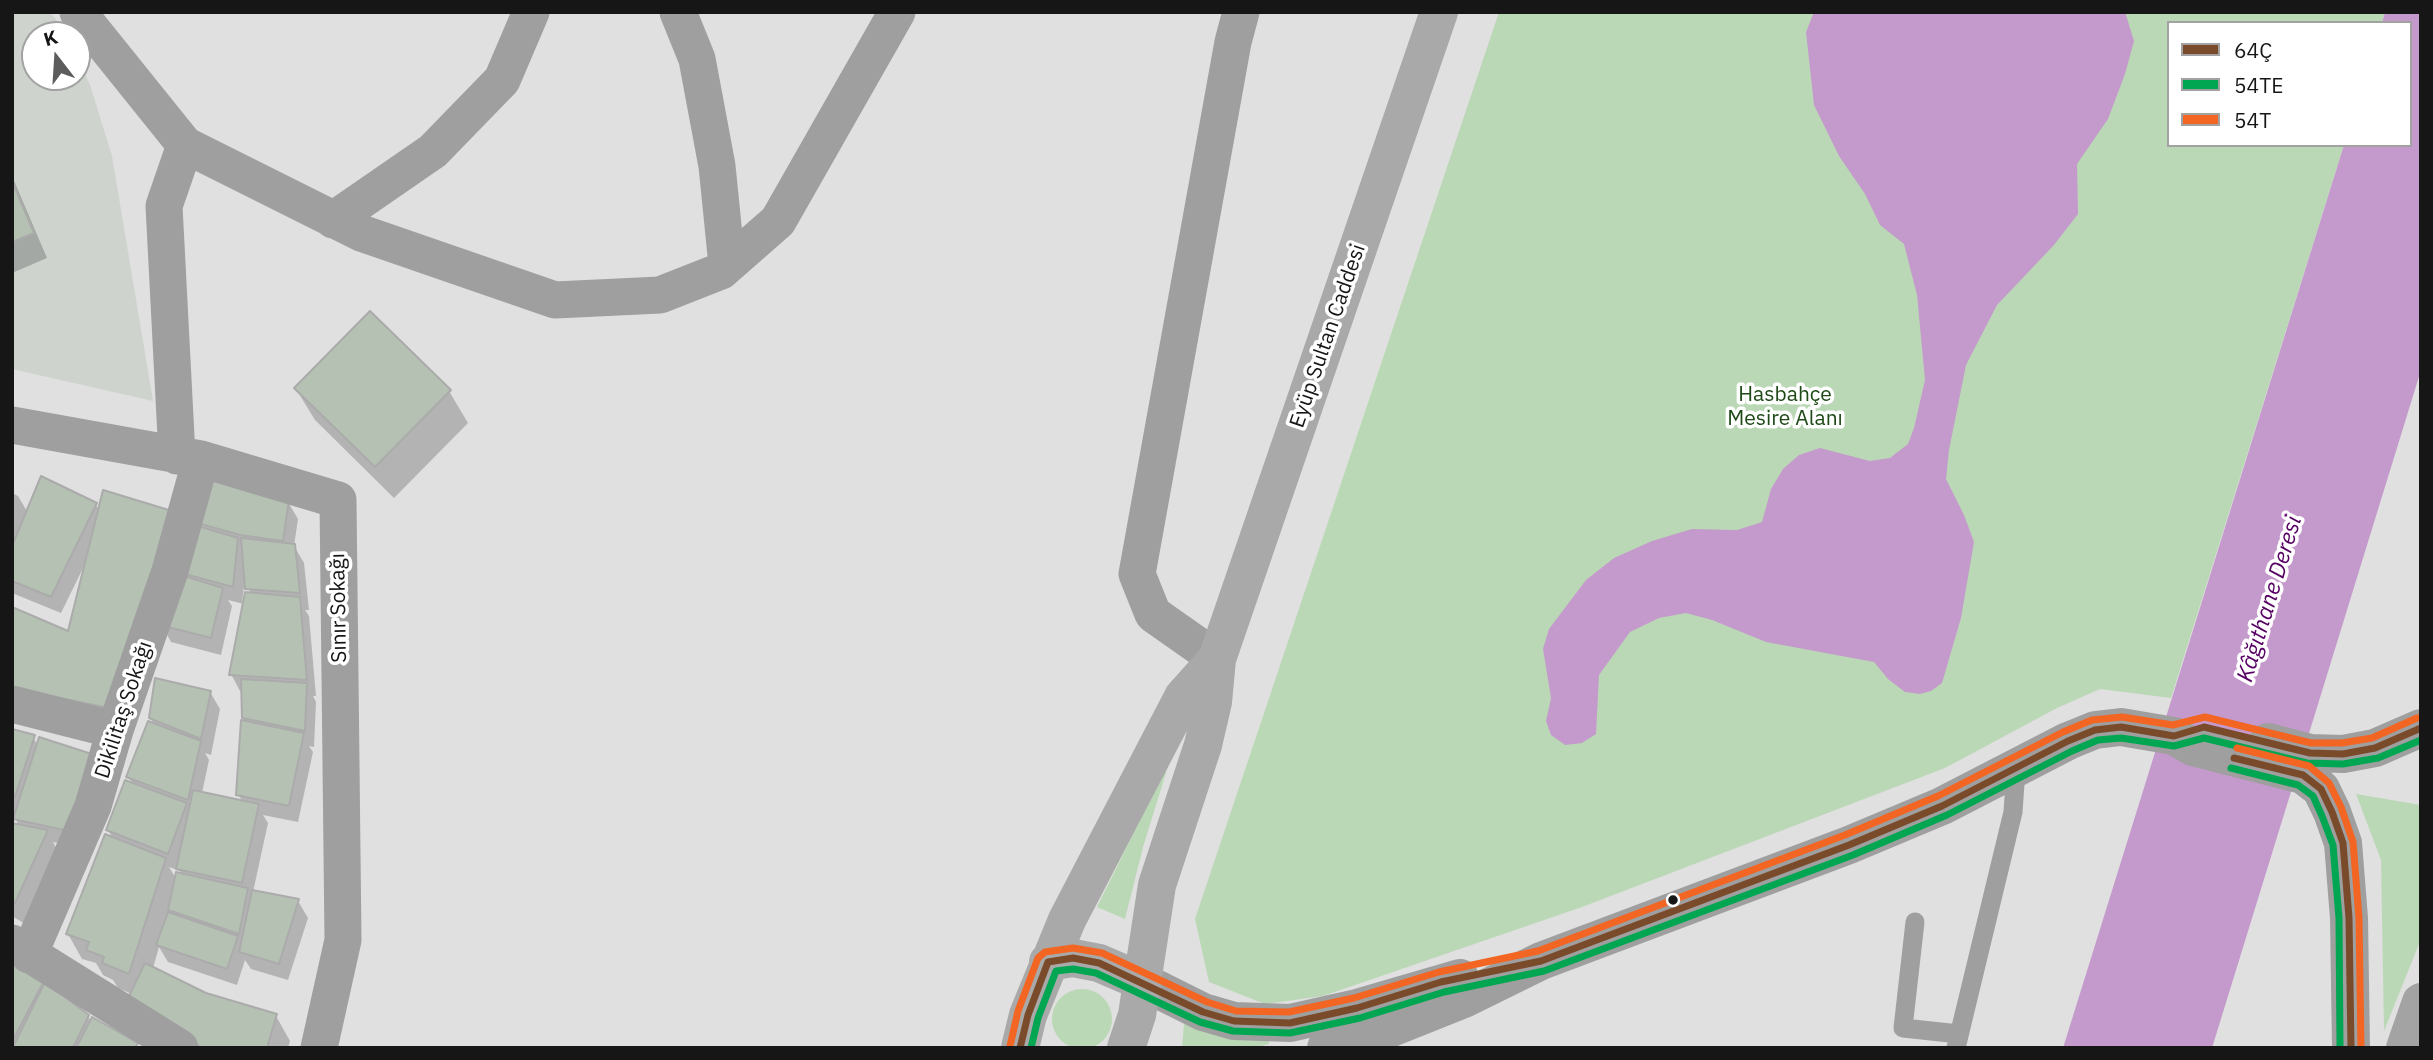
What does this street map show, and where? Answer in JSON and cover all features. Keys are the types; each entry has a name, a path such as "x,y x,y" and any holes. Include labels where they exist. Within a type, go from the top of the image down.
{"main road":[{"name":"Eyüp Sultan Caddesi","path":"1126,1048 1137,1015 1157,885 1203,745 1213,702 1217,659 1439,12"},
{"name":"Eyüp Sultan Caddesi","path":"1029,1037 1048,962 1067,920 1183,697 1217,659"},
{"path":"1048,962 1073,958 1099,963 1143,982"},
{"path":"2405,1048 2421,1002"}],"street":[{"path":"78,12 185,145 361,233 555,300 660,295 721,271 778,221 897,12"},
{"path":"333,220 433,151 502,80 531,12"},
{"path":"678,12 697,59 717,166 727,265"},
{"path":"1217,659 1153,614 1137,574 1233,42 1241,12"},
{"name":"Dikilitaş Sokağı","path":"21,949 93,806 115,730 170,571 189,458 164,206 185,145"},
{"name":"Sınır Sokağı","path":"12,425 189,458 338,500 343,940 319,1048"},
{"path":"12,704 115,730"},
{"path":"1326,1048 1441,1009 1541,961 1849,845 1942,806 2068,741 2095,730 2121,727 2160,733 2193,747 2306,764 2375,748 2421,728"},
{"path":"2306,764 2321,789 2343,843 2349,918 2351,1048"},
{"path":"21,949 180,1048"},
{"path":"1143,982 1203,1012 1234,1021 1290,1023 1357,1008 1441,982 1541,961"}],"lane":[{"path":"1915,922 1903,1028 1957,1041 2013,812 2016,769"}],"shaded area":[{"path":"12,12 50,12 57,21 21,21 21,91 91,91 91,88 112,156 153,401 12,369"}],"green space":[{"name":"Hasbahçe Mesire Alanı","path":"1499,12 2385,12 2383,21 2167,21 2167,147 2343,147 2171,698 2100,689 2057,708 1945,768 1582,907 1323,996 1265,1004 1209,982 1195,919"},
{"path":"1170,760 1143,847 1125,919 1097,907"},
{"path":"2356,794 2421,805 2421,939 2384,1031 2381,860"},
{"path":"1082,989 1094,991 1107,1002 1112,1019 1110,1031 1099,1044 1082,1049 1070,1047 1057,1036 1052,1019 1054,1007 1065,994"},
{"path":"1184,1024 1203,1031 1269,1041 1269,1044 1254,1048 1182,1048"}],"water":[{"path":"1814,12 2125,12 2134,41 2108,119 2077,164 2078,214 2054,245 1997,305 1966,365 1946,479 1974,542 1961,618 1942,683 1931,691 1920,694 1905,692 1888,679 1874,662 1766,642 1712,620 1686,613 1659,618 1630,632 1599,675 1596,734 1582,743 1565,745 1551,735 1546,721 1551,698 1543,649 1549,629 1586,580 1614,558 1652,541 1692,529 1737,530 1762,522 1771,489 1783,469 1799,455 1820,448 1870,461 1890,458 1908,444 1914,428 1925,380 1917,295 1904,244 1880,225 1865,194 1839,156 1814,105 1806,32"},
{"name":"Kâğıthane Deresi","path":"2385,12 2421,12 2421,370 2212,1048 2063,1048 2343,147 2412,147 2412,21 2383,21"}],"building":[{"path":"12,181 34,233 12,242"},
{"path":"370,311 451,390 375,467 294,388"},
{"path":"41,476 97,503 51,597 12,581 12,546"},
{"path":"202,476 289,500 283,541 240,535 190,521"},
{"path":"103,490 172,511 113,709 12,688 12,607 68,631"},
{"path":"188,523 238,538 233,587 174,571"},
{"path":"241,538 295,544 300,593 245,589"},
{"path":"174,573 223,588 211,638 160,625"},
{"path":"245,592 300,597 307,680 229,675"},
{"path":"155,678 211,691 201,739 149,718"},
{"path":"241,679 307,683 305,731 242,718"},
{"path":"241,720 304,733 289,806 236,795"},
{"path":"148,721 201,741 188,800 126,777"},
{"path":"12,729 35,735 15,797 12,796"},
{"path":"39,737 95,755 73,832 13,819"},
{"path":"125,780 187,803 168,854 106,830"},
{"path":"193,790 259,804 242,883 176,869"},
{"path":"12,823 48,830 15,903 12,901"},
{"path":"105,834 166,858 129,974 102,963 104,957 86,950 89,942 66,934"},
{"path":"176,872 248,888 239,934 168,910"},
{"path":"252,890 299,899 279,964 239,952"},
{"path":"168,912 238,936 227,969 156,945"},
{"path":"12,962 44,981 12,1042"},
{"path":"145,963 206,993 277,1014 267,1048 202,1048 127,1000"},
{"path":"45,982 89,1015 73,1048 15,1048 13,1047"},
{"path":"92,1017 138,1043 135,1048 76,1048"}],"transit line":[{"name":"54T","path":"1010,1046 1018,1011 1038,958 1045,952 1073,948 1102,953 1207,1002 1236,1011 1289,1012 1354,998 1439,972 1538,951 1845,835 1938,796 2092,720 2122,717 2173,725 2205,717 2311,743 2342,743 2372,738 2417,718"},
{"name":"64Ç","path":"1020,1048 1028,1015 1048,962 1073,958 1099,963 1203,1012 1234,1021 1290,1023 1357,1008 1441,982 1541,961 1849,845 1942,806 2068,741 2095,730 2121,727 2174,736 2204,727 2310,753 2343,754 2375,748 2421,728"},
{"name":"54TE","path":"1031,1048 1038,1018 1056,971 1073,969 1096,973 1200,1022 1233,1031 1290,1033 1360,1018 1444,992 1544,971 1853,855 1947,815 2098,740 2121,738 2174,746 2204,738 2307,763 2343,764 2378,758 2421,740"},
{"name":"54T","path":"2237,748 2309,766 2329,783 2341,807 2353,842 2359,918 2361,1048"},
{"name":"64Ç","path":"2234,758 2303,775 2321,789 2332,812 2343,843 2349,918 2351,1048"},
{"name":"54TE","path":"2231,768 2298,785 2313,796 2322,816 2333,845 2339,918 2340,1048"}]}
